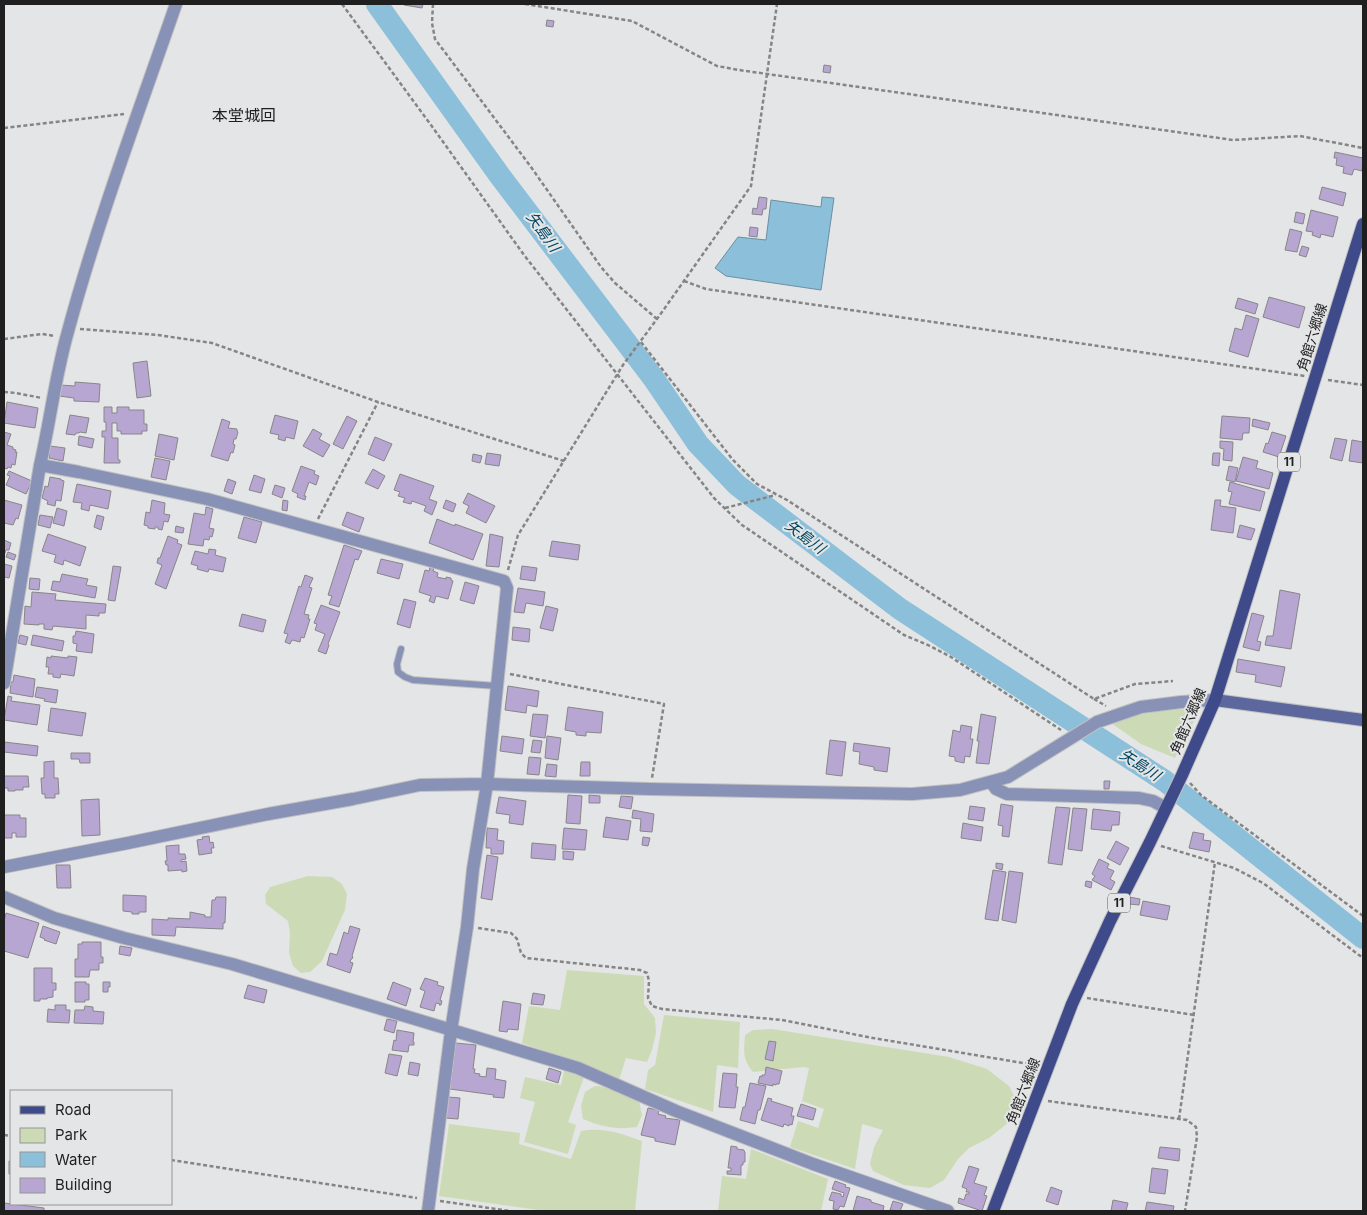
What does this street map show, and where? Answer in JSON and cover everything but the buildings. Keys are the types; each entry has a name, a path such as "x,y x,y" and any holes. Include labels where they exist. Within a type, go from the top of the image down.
{"main road":[{"name":"角館六郷線","path":"994,1211 1076,996 1110,921 1180,778 1214,700 1363,224"}],"street":[{"path":"4,683 5,666 40,466 67,333 94,240 176,4"},
{"path":"40,466 79,472 207,499 504,581 507,588 487,784 473,869 467,927 451,1030 429,1206"},
{"path":"4,867 420,785 487,784 912,794 960,790 1008,777 1097,722 1141,708 1181,702 1214,700 1363,720"},
{"path":"990,782 1007,794 1139,798 1167,805"},
{"path":"4,897 54,918 124,938 232,964 578,1068 676,1111 804,1161 948,1211"}],"lane":[{"path":"401,649 397,664 398,672 405,678 497,686"}],"path":[{"path":"342,4 524,255 714,498 742,525 904,635 950,657 1074,736"},
{"path":"433,4 432,23 435,39 531,167 601,267 615,283 658,319"},
{"path":"525,4 632,21 717,66 739,70 1233,140 1300,136 1363,148"},
{"path":"504,581 518,535 617,374 751,186 778,4"},
{"path":"4,128 139,112"},
{"path":"684,281 706,288 1363,385"},
{"path":"4,339 67,333 158,335 212,343 378,402 564,461"},
{"path":"641,342 734,460 757,484 787,500 1094,699 1135,684 1173,681"},
{"path":"4,392 52,400"},
{"path":"313,528 378,402"},
{"path":"725,509 777,494"},
{"path":"498,672 664,704 650,788"},
{"path":"1180,778 1363,916"},
{"path":"1150,842 1234,868 1262,883 1363,958"},
{"path":"1179,1119 1216,862"},
{"path":"467,927 511,933 517,939 520,953 526,958 640,970 647,973 649,981 648,998 652,1006 662,1009 782,1020 874,1038 1048,1067"},
{"path":"1076,996 1194,1015"},
{"path":"1036,1099 1187,1120 1196,1128 1197,1137 1185,1211"},
{"path":"172,1160 429,1206 510,1211"}],"green space":[{"path":"1187,707 1195,715 1195,719 1175,758 1141,744 1111,723 1144,712"},
{"path":"308,876 332,877 342,884 347,894 345,910 322,961 310,972 301,973 293,966 289,953 290,933 288,921 266,904 265,895 270,887"},
{"path":"567,970 644,976 644,1004 655,1018 656,1033 647,1062 626,1058 619,1080 588,1066 522,1043 529,1006 560,1010"},
{"path":"664,1015 740,1022 738,1068 717,1065 713,1112 645,1089 648,1070 655,1065"},
{"path":"772,1029 949,1057 987,1069 1009,1086 1017,1101 1008,1123 989,1138 969,1148 958,1159 944,1180 930,1188 904,1185 873,1171 870,1164 874,1147 883,1130 862,1124 855,1169 790,1147 798,1121 818,1128 824,1109 802,1101 809,1068 753,1072 749,1067 744,1055 745,1035 753,1030"},
{"path":"564,1071 584,1077 568,1122 576,1125 568,1154 524,1142 535,1102 520,1098 525,1077 561,1085"},
{"path":"595,1086 638,1097 642,1115 637,1127 609,1127 583,1119 581,1106 585,1092"},
{"path":"449,1124 520,1133 519,1144 571,1159 581,1131 605,1130 642,1141 635,1211 546,1211 439,1196"},
{"path":"751,1149 828,1179 821,1211 718,1211 722,1176 746,1179"}],"water":[{"path":"822,197 834,198 821,290 726,276 715,268 738,237 766,240 771,200 821,207"}],"waterway":[{"name":"矢島川","path":"377,4 500,176 654,379 698,444 737,485 900,609 1165,781 1363,938"}],"district":[{"name":"本堂城回","path":"244,115"}]}
